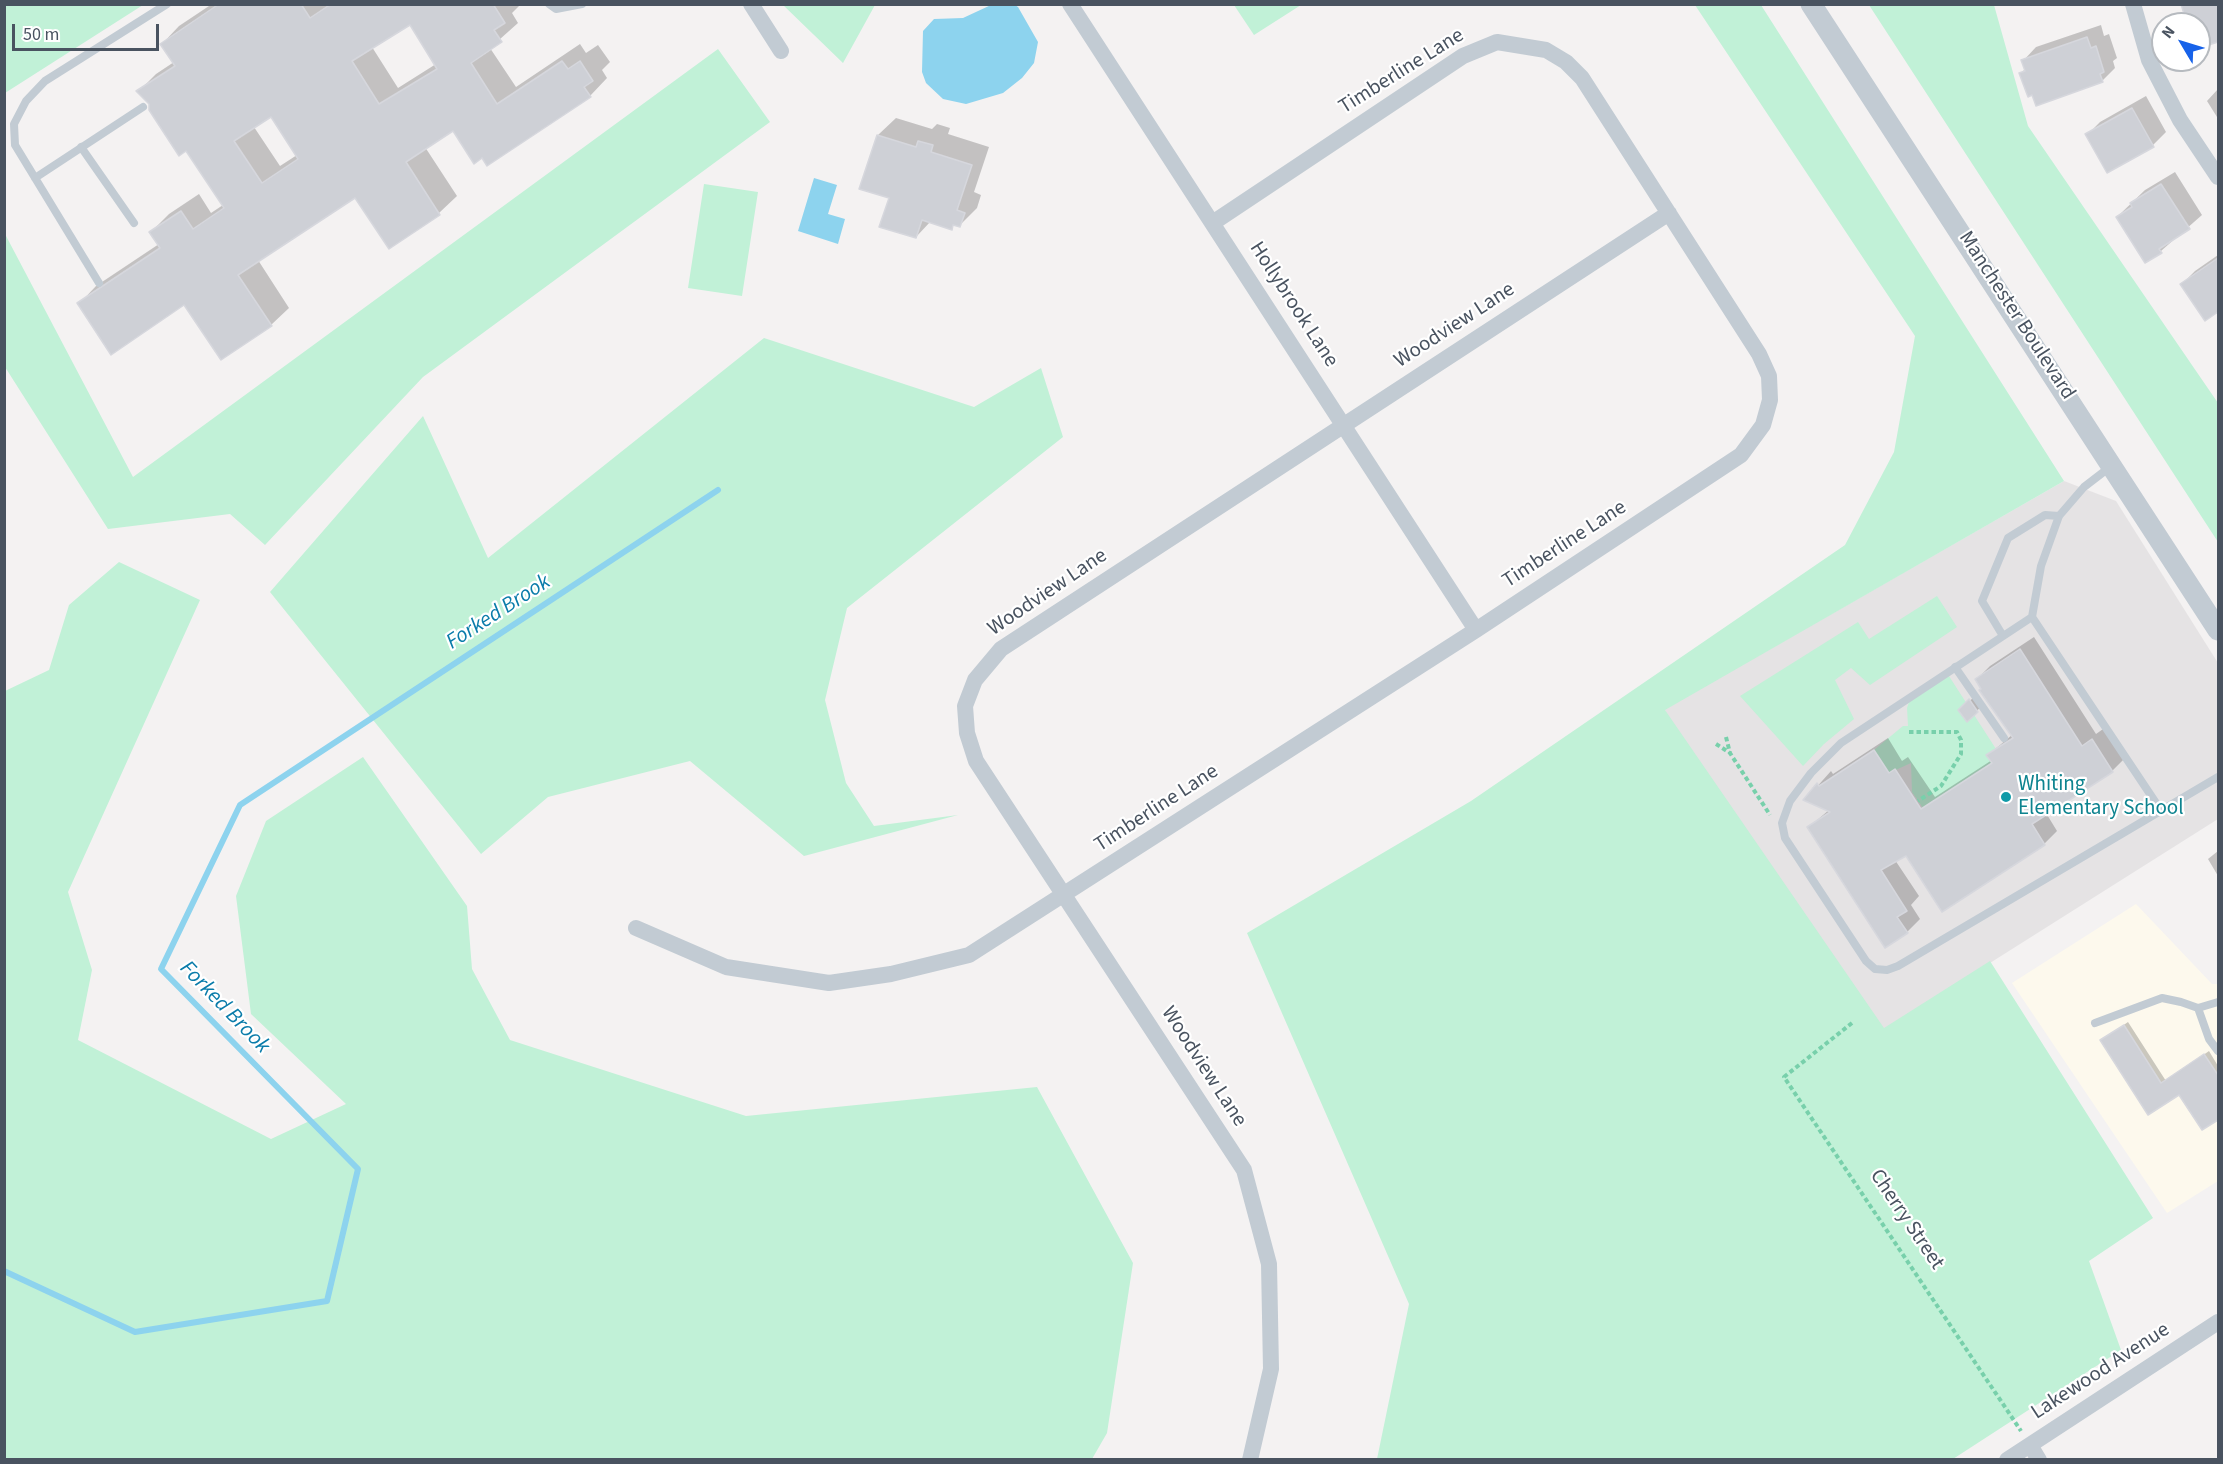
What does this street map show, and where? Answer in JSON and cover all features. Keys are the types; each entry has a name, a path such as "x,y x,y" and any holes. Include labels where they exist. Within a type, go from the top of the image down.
{"street":[{"path":"751,4 781,51"},
{"name":"Hollybrook Lane","path":"1070,4 1214,222 1476,630"},
{"name":"Manchester Boulevard","path":"1811,4 2113,465 2218,630"},
{"path":"2133,4 2149,60 2180,120 2218,177"},
{"name":"Timberline Lane","path":"636,928 726,967 829,982 891,974 969,955 1476,630 1741,456 1763,425 1770,400 1769,376 1759,354 1582,78 1566,62 1546,50 1497,42 1463,56 1214,222"},
{"name":"Woodview Lane","path":"1250,1460 1271,1369 1269,1264 1244,1170 976,761 967,733 966,706 975,680 1001,648 1669,213"},
{"name":"Lakewood Avenue","path":"2007,1460 2218,1322"},
{"path":"2030,1445 2039,1460"}],"lane":[{"path":"99,283 15,146 14,124 26,101 45,81 167,4"},
{"path":"549,4 556,9 582,4"},
{"path":"35,178 143,107"},
{"path":"81,147 134,223"},
{"path":"2113,465 2084,487 2060,516 2042,566 2032,617 2162,812"},
{"path":"2003,636 1982,602 2008,538 2045,515 2060,516"},
{"path":"2032,617 1835,748 1790,801 1782,823 1785,838 1866,961 1875,969 1887,970 1898,966 2218,777"},
{"path":"1955,668 2004,738"},
{"path":"2096,1023 2162,998 2198,1008 2218,1002"},
{"path":"2198,1008 2209,1039 2218,1051"}],"path":[{"path":"1909,732 1957,732 1961,741 1961,754 1941,786 1918,801"},
{"path":"1726,737 1730,753 1785,838"},
{"path":"1716,744 1730,753"},
{"name":"Cherry Street","path":"1852,1023 1784,1077 2030,1445"}],"shaded area":[{"path":"2064,481 2116,501 2218,663 2218,819 1697,1148 1665,709"},
{"path":"2136,904 2212,984 2218,984 2218,1181 2167,1213 2012,983"}],"green space":[{"path":"5,4 143,4 143,5 5,93"},
{"path":"783,5 875,5 843,63"},
{"path":"1234,5 1301,5 1254,35"},
{"path":"1695,5 1761,5 2064,481 1665,710 1884,1028 1990,961 2153,1218 2089,1261 2121,1350 1953,1459 1377,1459 1409,1304 1247,933 1471,801 1845,545 1894,452 1915,336"},
{"path":"1869,5 1994,5 2028,126 2218,403 2218,542"},
{"path":"718,49 770,122 423,377 265,545 230,514 108,529 5,367 5,234 133,477"},
{"path":"704,184 758,192 742,296 688,288"},
{"path":"764,338 974,407 1041,368 1063,437 847,608 825,700 846,783 874,826 958,815 804,856 690,761 548,797 481,854 270,592 423,416 488,558"},
{"path":"119,562 200,600 68,892 92,970 78,1040 271,1139 346,1104 251,1014 236,896 266,821 363,757 467,906 472,969 510,1040 746,1116 1037,1087 1133,1263 1107,1433 1092,1459 5,1459 5,691 49,670 69,605"},
{"path":"1937,596 1957,627 1870,685 1851,668 1835,680 1854,719 1824,744 1803,766 1740,696 1858,622 1869,639"},
{"path":"1947,673 1996,749 1987,755 1992,763 1923,808 1912,792 1911,763 1889,773 1874,750 1903,726 1908,726 1907,708 1911,696"}],"water":[{"path":"991,5 1018,7 1038,42 1034,63 1022,78 1003,93 966,104 943,99 926,83 922,72 923,31 934,19 963,18"},
{"path":"814,178 837,185 828,214 845,219 838,244 798,231"}],"building":[{"path":"219,4 301,4 310,18 331,4 493,4 505,23 494,30 502,42 471,63 497,104 562,61 568,69 580,61 593,81 584,87 591,97 487,166 482,158 474,164 453,131 406,162 440,215 389,249 355,198 238,275 272,326 221,360 184,305 111,355 77,303 160,248 149,232 181,211 193,229 224,208 186,151 179,156 149,110 149,104 136,91 175,66 160,44","holes":["410,25 437,69 379,104 352,61","271,117 298,159 262,183 234,141"]},
{"path":"2181,4 2218,4 2218,42 2211,44 2211,12 2183,12"},
{"path":"2087,37 2091,48 2096,46 2104,72 2100,74 2103,82 2036,106 2032,95 2028,97 2019,73 2025,71 2021,60"},
{"path":"2132,108 2154,147 2107,173 2085,134"},
{"path":"877,135 916,147 918,141 933,145 931,152 972,165 957,210 965,213 960,227 953,225 952,230 922,220 916,238 879,227 889,198 859,189"},
{"path":"2161,184 2190,229 2159,249 2162,253 2145,263 2116,217 2132,207 2130,203"},
{"path":"2218,258 2218,312 2205,321 2180,284"},
{"name":"Whiting Elementary School","path":"2020,649 2082,746 2092,739 2113,772 2032,824 2045,845 1942,912 1906,856 1881,870 1907,911 1897,917 1908,933 1885,948 1807,827 1830,812 1803,800 1817,783 1819,786 1874,750 1889,773 1895,769 1921,809 1992,763 1986,755 2013,738 1979,690 1981,689 1975,679"},
{"path":"1969,699 1978,712 1967,722 1958,710"},
{"path":"2124,1025 2161,1083 2204,1054 2218,1075 2218,1120 2202,1130 2179,1095 2148,1115 2100,1040"}],"waterway":[{"name":"Forked Brook","path":"4,1271 135,1332 327,1301 358,1169 161,969 240,805 718,490"}],"place":[{"name":"Whiting Elementary School","path":"2006,797"}]}
